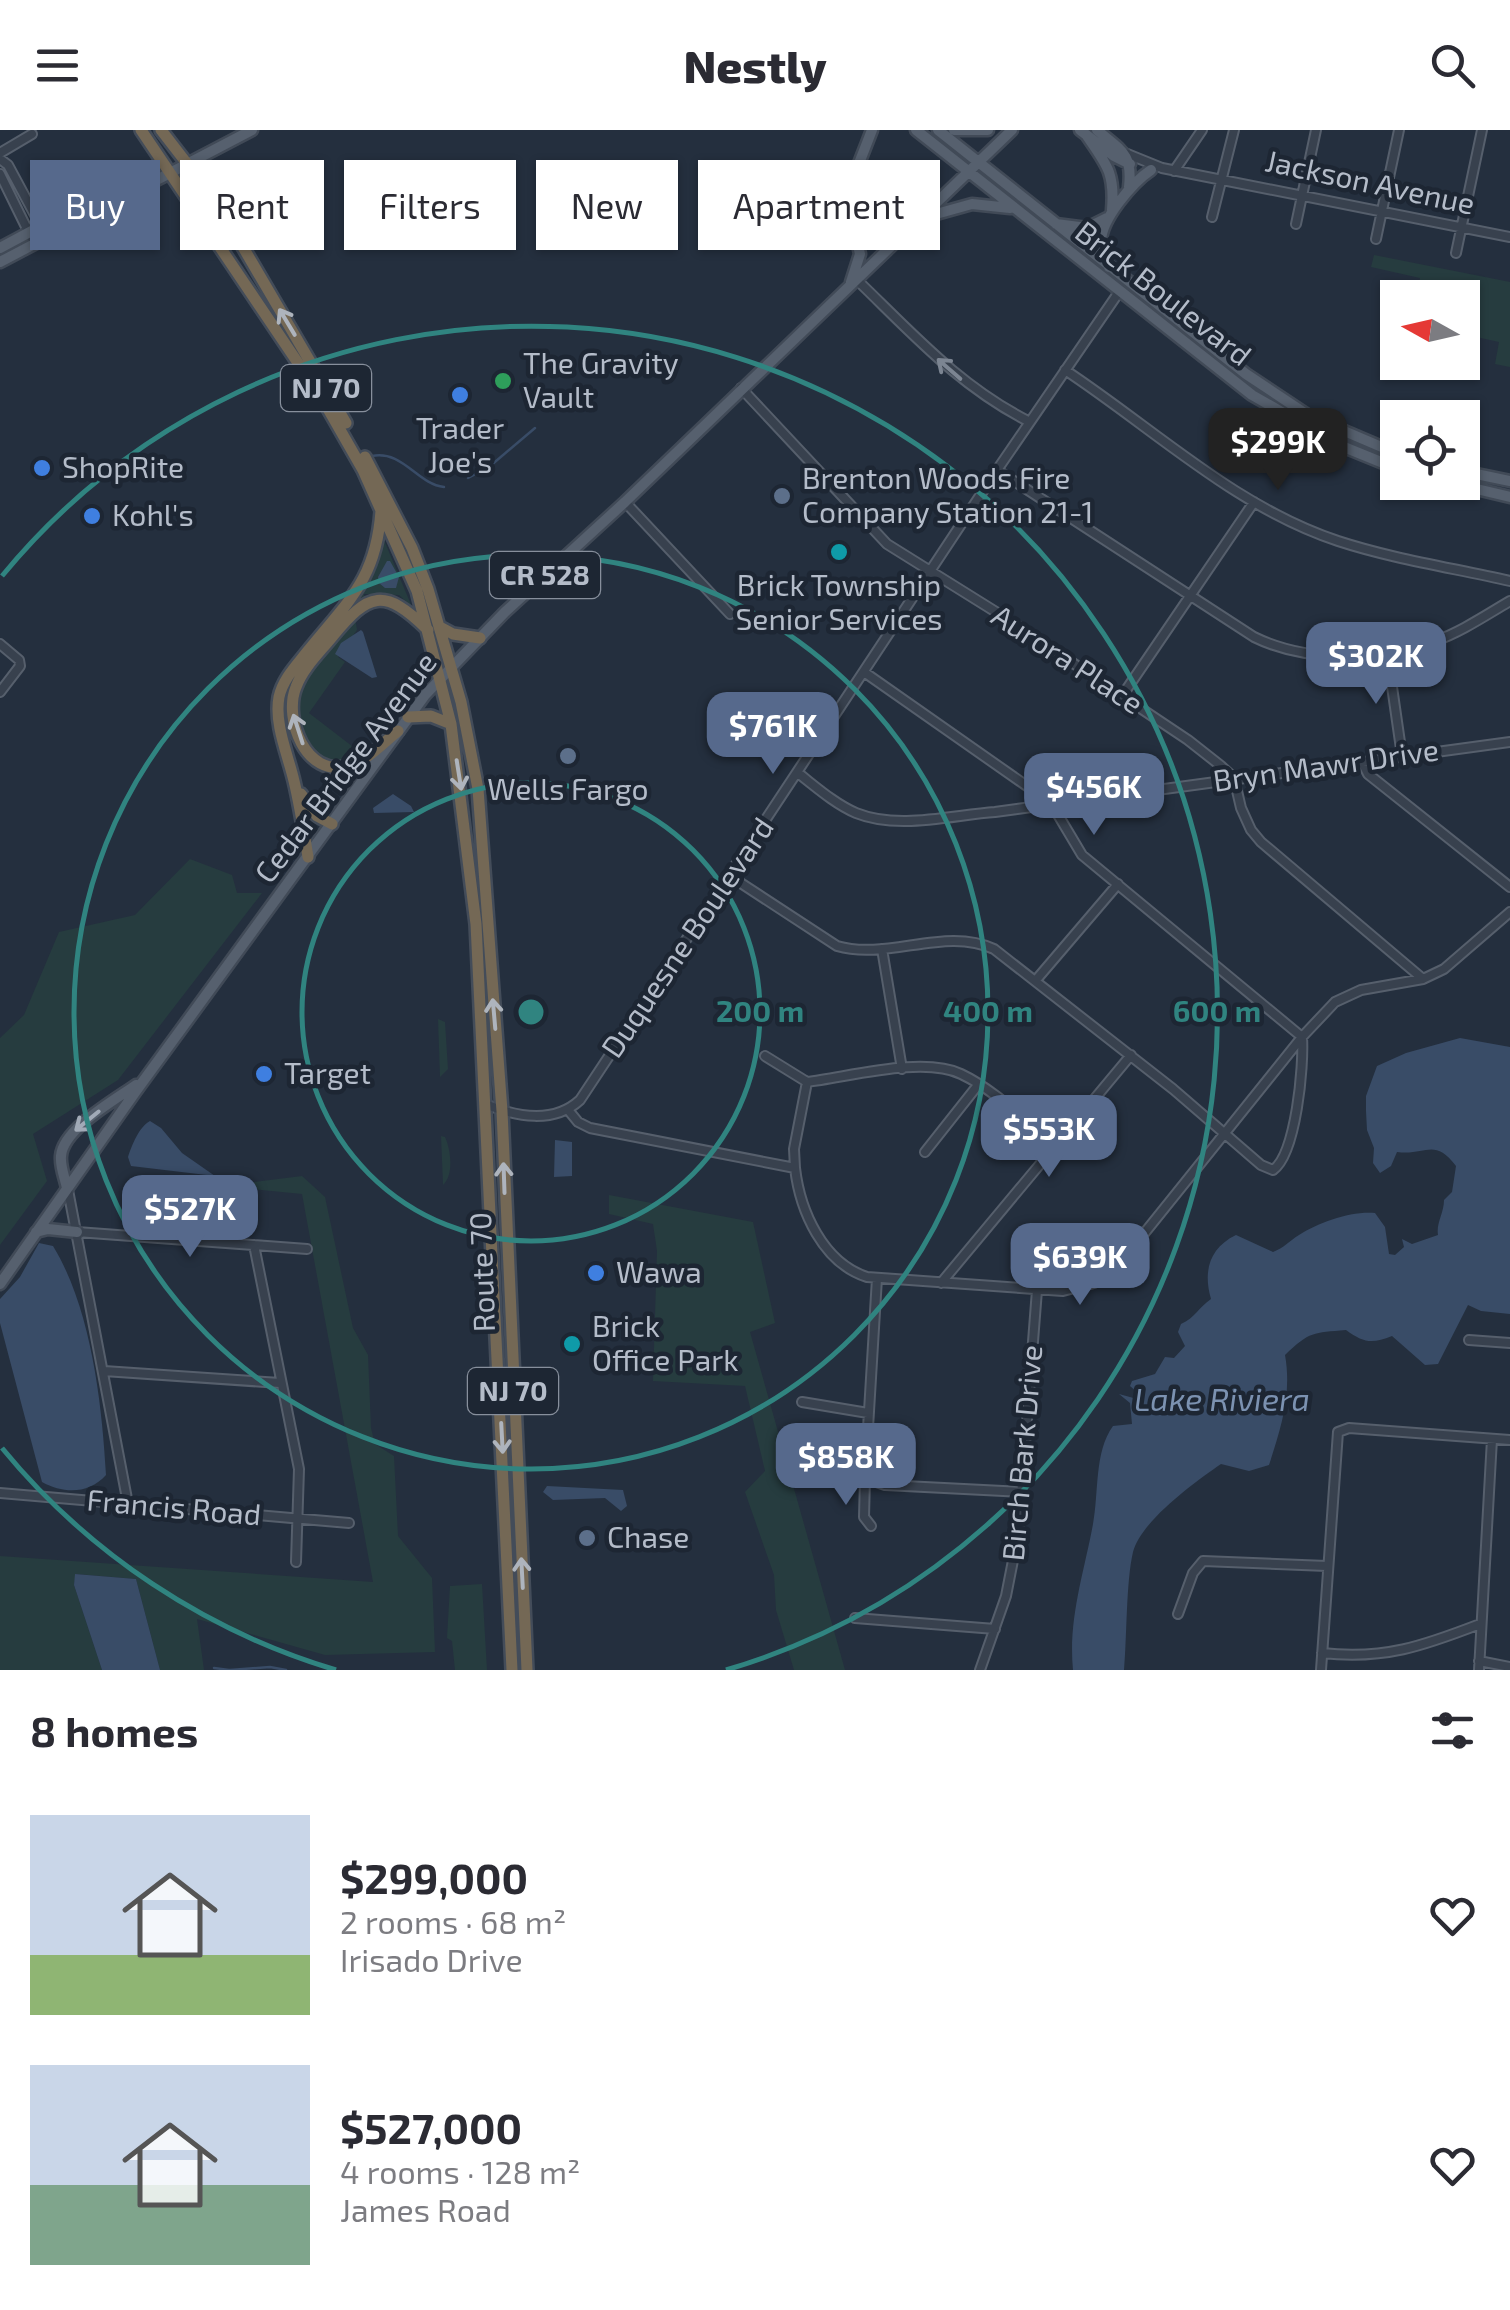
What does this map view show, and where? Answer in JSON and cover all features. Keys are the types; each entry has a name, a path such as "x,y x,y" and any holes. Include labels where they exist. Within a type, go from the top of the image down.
{"highway":[{"name":"NJ 70","path":"141,130 332,414 382,507 451,668 470,739 482,823 502,1111"},
{"name":"NJ 70","path":"161,130 184,160"},
{"name":"NJ 70","path":"244,250 356,440 412,548 434,629 440,680 451,724 476,924 486,1104"},
{"path":"308,858 280,724 280,692 288,675 366,577 377,552 382,507"},
{"path":"398,731 362,760 346,767 322,764 302,745 296,731 292,702 296,687 364,603 386,599 434,629 480,638"},
{"path":"408,717 432,716 451,724"},
{"path":"296,786 318,816 332,824"},
{"name":"Route 70","path":"486,1104 511,1638"},
{"name":"Route 70","path":"502,1111 527,1670"},
{"name":"NJ 70","path":"511,1638 512,1670"},
{"path":"502,1670 511,1638"}],"main road":[{"path":"189,160 252,130"},
{"name":"Brick Boulevard","path":"914,130 1278,412 1339,446 1380,462"},
{"name":"Brick Boulevard","path":"938,130 1278,396 1346,434 1380,447"},
{"path":"954,130 988,130"},
{"name":"Cedar Bridge Avenue","path":"940,200 1012,130"},
{"path":"859,160 874,132"},
{"path":"1088,132 1113,180 1110,214 1101,244 1110,268"},
{"name":"Jackson Avenue","path":"1088,132 1128,158"},
{"path":"1128,158 1128,192"},
{"path":"160,176 180,165"},
{"path":"1054,224 1087,228 1110,214 1140,177 1156,169"},
{"path":"940,212 972,204 1013,208"},
{"path":"0,248 28,232"},
{"path":"0,262 30,247"},
{"path":"853,284 859,250"},
{"name":"Cedar Bridge Avenue","path":"0,1284 408,717 480,638 888,250"},
{"path":"1480,475 1510,481"},
{"path":"1480,490 1510,497"},
{"path":"67,1188 60,1154 68,1138 80,1125 150,1076"},
{"path":"35,1233 48,1229 76,1232"}],"street":[{"path":"1174,171 1202,130"},
{"path":"1212,216 1234,130"},
{"path":"1296,224 1316,130"},
{"path":"1376,239 1399,130"},
{"path":"1456,254 1482,130"},
{"path":"30,205 0,156 32,134"},
{"name":"Jackson Avenue","path":"1128,158 1156,169 1222,178 1510,237"},
{"path":"0,174 30,235"},
{"path":"853,284 951,372 1030,422"},
{"name":"Duquesne Boulevard","path":"569,1111 1119,292"},
{"path":"1065,370 1254,502 1337,541 1510,581"},
{"name":"Aurora Place","path":"741,388 887,544 1188,740 1234,778"},
{"path":"997,470 1277,648 1341,656 1387,652 1438,640 1510,601"},
{"path":"625,502 730,614"},
{"path":"1122,696 1254,502"},
{"path":"0,644 19,660 20,666 0,692"},
{"path":"1387,652 1402,756"},
{"path":"864,672 1052,803 1082,855 1302,1037"},
{"name":"Bryn Mawr Drive","path":"798,773 844,807 886,820 1052,803 1510,742"},
{"path":"1362,762 1368,774 1510,887"},
{"path":"1234,778 1241,808 1251,830 1262,842 1423,980"},
{"path":"730,876 837,946 856,951 955,941 982,944 1036,980 1269,1170 1282,1163 1290,1142 1302,1037"},
{"path":"1036,980 1118,884"},
{"path":"807,1082 794,1149 795,1168 822,1245 834,1260 854,1273 877,1278 1037,1290 1081,1289 1111,1271 1323,1013 1346,994 1423,980 1444,969 1510,912"},
{"path":"882,950 902,1069"},
{"path":"942,1283 1131,1055"},
{"path":"766,1056 807,1082 916,1067 951,1070 978,1085 1055,1145"},
{"path":"925,1152 978,1085"},
{"path":"486,1104 502,1111 544,1117 569,1111 590,1128 795,1168"},
{"path":"67,1188 128,1504"},
{"path":"76,1232 306,1249"},
{"path":"254,1245 299,1469 296,1562"},
{"path":"870,1526 864,1517 877,1278"},
{"name":"Birch Bark Drive","path":"980,1670 1012,1571 1037,1290"},
{"path":"1469,1340 1510,1344"},
{"path":"104,1371 280,1382"},
{"path":"802,1402 868,1413"},
{"path":"1321,1670 1338,1432 1349,1428 1510,1440"},
{"path":"1492,1439 1479,1666 1510,1667"},
{"path":"866,1478 886,1485 1022,1492"},
{"name":"Francis Road","path":"0,1493 348,1522"},
{"path":"1178,1614 1194,1573 1204,1561 1327,1566"},
{"path":"855,1618 994,1629"},
{"path":"1322,1653 1374,1656 1399,1652 1480,1624"}],"green space":[{"path":"1374,255 1510,282 1510,367 1495,364 1499,342 1480,338 1480,280 1420,280 1371,267"},
{"path":"384,540 412,607 399,595 364,594 365,599 311,652 370,580"},
{"path":"355,617 357,630 338,657 345,662 309,713 361,753 346,761 333,762 321,757 303,736 298,722 299,692 316,662"},
{"path":"190,859 232,875 237,893 262,893 118,1080 33,1134 47,1181 0,1245 0,1038 24,1015 59,932 135,915"},
{"path":"438,1019 445,1022 448,1069 440,1077"},
{"path":"441,1136 447,1142 450,1162 443,1185"},
{"path":"302,1176 325,1197 353,1328 368,1355 375,1444 394,1456 398,1536 432,1578 435,1652 325,1655 197,1619 204,1670 160,1670 136,1579 76,1574 74,1585 102,1670 0,1670 0,1556 373,1582 302,1194 222,1186"},
{"path":"609,1195 753,1222 775,1323 750,1332 845,1670 794,1670 776,1610 774,1575 745,1492 765,1471 745,1386 653,1381 657,1251 653,1224 609,1214"},
{"path":"482,1584 487,1670 455,1670 452,1641 447,1638 450,1586"}],"water":[{"path":"387,561 399,577 396,588 385,588 379,583"},
{"path":"361,630 377,677 372,678 335,654 341,643"},
{"path":"393,794 414,812 374,813 373,808"},
{"name":"Lake Riviera","path":"1460,1038 1510,1047 1510,1314 1481,1311 1468,1305 1438,1364 1425,1365 1392,1336 1368,1341 1346,1330 1319,1333 1300,1341 1285,1355 1286,1397 1269,1465 1249,1471 1221,1464 1158,1515 1133,1552 1124,1670 1073,1670 1075,1614 1103,1448 1113,1426 1132,1424 1130,1403 1119,1394 1137,1399 1138,1393 1130,1386 1132,1381 1155,1374 1165,1357 1174,1358 1185,1346 1178,1332 1181,1324 1211,1299 1210,1262 1220,1247 1236,1235 1273,1252 1316,1226 1346,1216 1375,1213 1385,1227 1389,1254 1395,1255 1404,1247 1402,1239 1412,1244 1438,1235 1444,1200 1452,1192 1456,1166 1435,1150 1397,1152 1391,1166 1380,1173 1373,1163 1374,1148 1367,1130 1366,1096 1377,1066 1406,1053"},
{"path":"150,1121 182,1153 215,1176 131,1166 128,1157 132,1147"},
{"path":"555,1140 572,1142 572,1176 554,1177"},
{"path":"39,1243 53,1246 66,1271 92,1357 106,1475 84,1489 59,1489 42,1482 0,1323 0,1299 20,1277"},
{"path":"547,1486 623,1490 627,1506 621,1511 605,1498 553,1500 543,1492"},
{"path":"75,1574 136,1579 160,1670 102,1670 74,1585"}],"waterway":[{"path":"468,478 489,467 535,428"},
{"path":"372,456 393,458 434,485 444,487"},
{"path":"214,1668 229,1670"},
{"path":"230,1670 286,1670"}],"place":[{"name":"The Gravity Vault","path":"503,381"},
{"name":"Trader Joe's","path":"460,395"},
{"name":"ShopRite","path":"42,468"},
{"name":"Brenton Woods Fire Company Station 21-1","path":"782,496"},
{"name":"Kohl's","path":"92,516"},
{"name":"Brick Township Senior Services","path":"839,552"},
{"name":"Wells Fargo","path":"568,756"},
{"name":"Target","path":"264,1074"},
{"name":"Wawa","path":"596,1273"},
{"name":"Brick Office Park","path":"572,1344"},
{"name":"Chase","path":"587,1538"}]}
